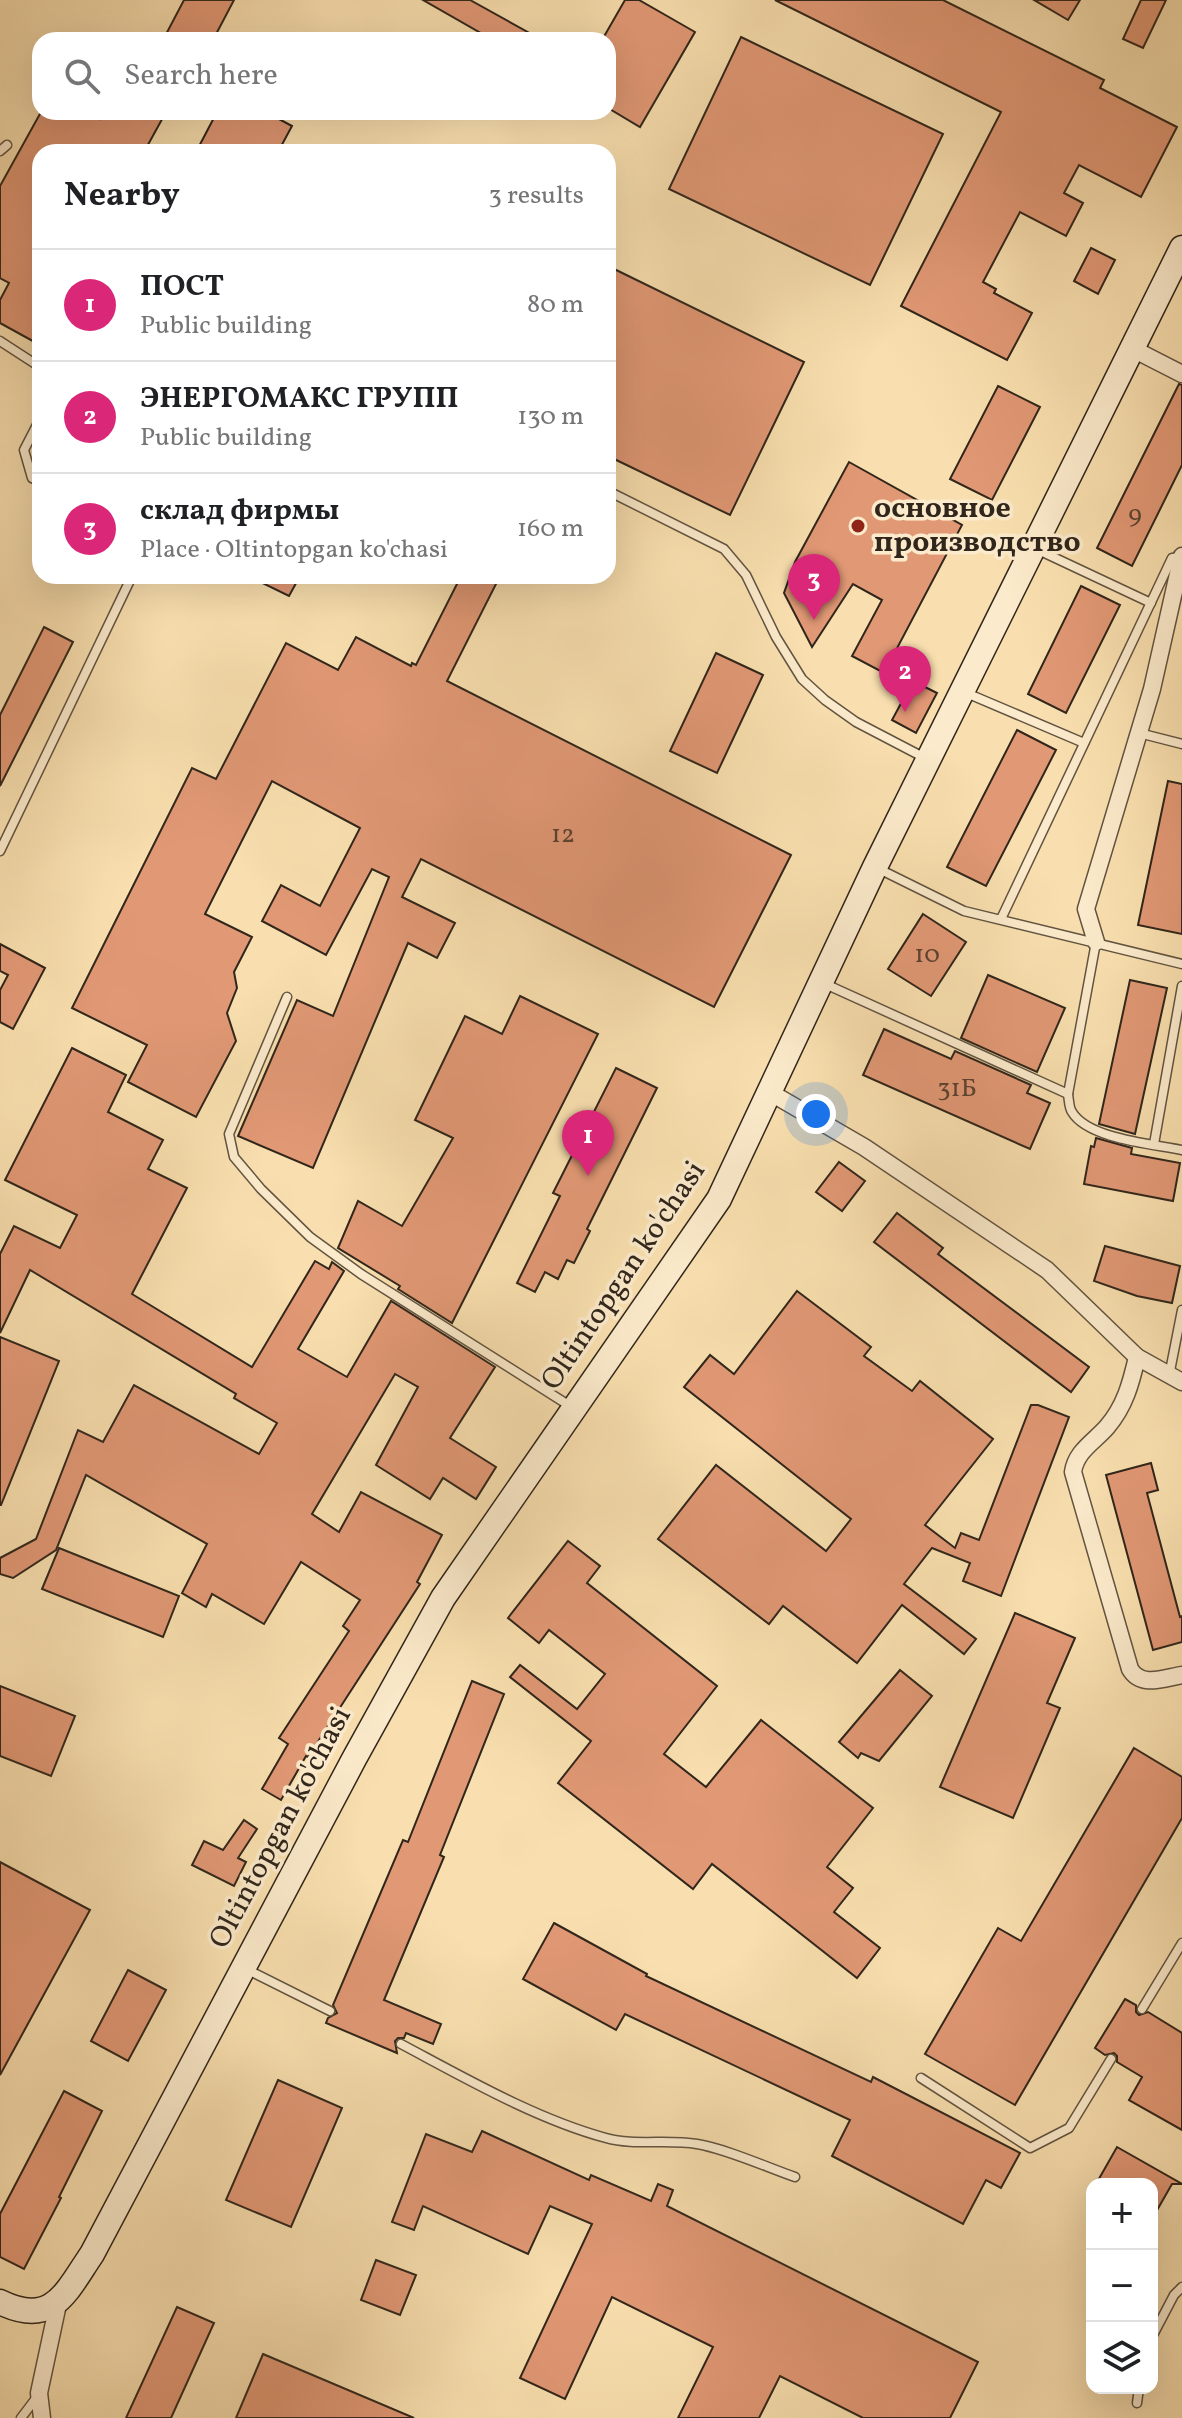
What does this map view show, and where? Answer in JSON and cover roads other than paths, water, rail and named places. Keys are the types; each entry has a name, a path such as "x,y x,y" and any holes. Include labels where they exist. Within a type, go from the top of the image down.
{"street":[{"name":"Oltintopgan ko'chasi","path":"42,2418 39,2393 58,2304 92,2254 354,1759 443,1598 719,1199 875,867 1133,349 1175,277 1182,248"},
{"path":"1133,349 1182,374"},
{"path":"1096,942 1086,909 1152,689 1182,556"},
{"path":"771,1093 864,1147 1047,1270 1137,1357 1175,1379"},
{"path":"1137,1357 1129,1393 1107,1427 1075,1461 1073,1472 1126,1659 1134,1677 1143,1680 1182,1675"},
{"path":"0,2302 39,2312 58,2304"}],"lane":[{"path":"0,341 32,362"},
{"path":"32,434 24,450 32,478"},
{"path":"616,495 724,549 746,575 776,637 802,679 856,722 929,760"},
{"path":"1034,548 1151,603"},
{"path":"1001,919 1172,558 1182,556"},
{"path":"0,851 128,584"},
{"path":"963,692 1084,743"},
{"path":"1139,733 1182,744"},
{"path":"875,867 964,911 1182,964"},
{"path":"1096,942 1068,1094 1070,1111 1084,1126 1103,1134 1182,1150"},
{"path":"822,983 1068,1094"},
{"path":"1154,1144 1182,986"},
{"path":"287,997 229,1134 234,1157 261,1189 310,1237 361,1274 574,1408"},
{"path":"1175,1379 1182,1310"},
{"path":"1142,2009 1182,1943"},
{"path":"243,1968 330,2011"},
{"path":"401,2044 559,2122 604,2138 624,2142 645,2140 699,2144 795,2177"},
{"path":"921,2078 1030,2148 1069,2128 1111,2059"},
{"path":"1158,2326 1174,2295 1182,2287"},
{"path":"21,2418 39,2393"},
{"path":"1137,2403 1138,2394"}],"place":[{"name":"основное производство","path":"858,526"},
{"name":"склад фирмы","path":"814,620"},
{"name":"ЭНЕРГОМАКС ГРУПП","path":"905,712"},
{"name":"ПОСТ","path":"588,1176"}]}
